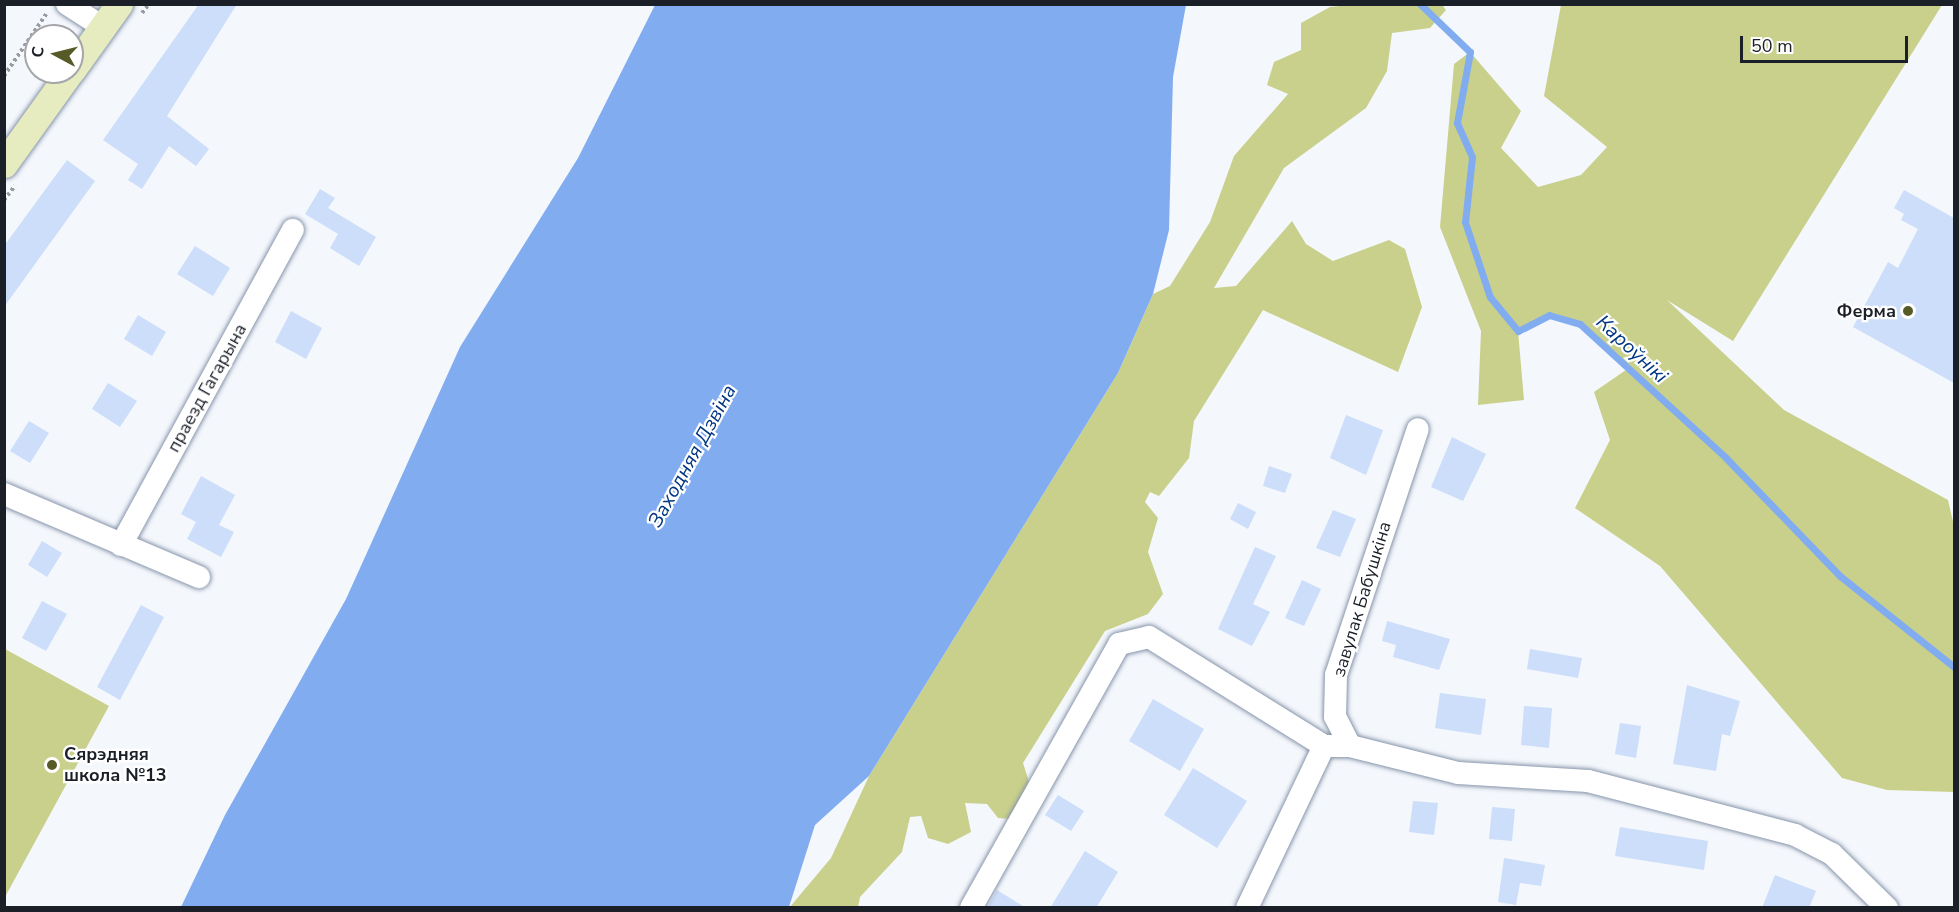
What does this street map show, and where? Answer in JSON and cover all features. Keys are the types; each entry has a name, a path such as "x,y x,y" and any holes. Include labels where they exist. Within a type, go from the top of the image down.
{"main road":[{"path":"84,53 119,4"},
{"path":"4,164 62,84"}],"street":[{"path":"68,4 103,27"},
{"name":"праезд Гагарына","path":"121,545 293,230"},
{"name":"завулак Бабушкіна","path":"1350,746 1335,717 1336,675 1418,429"},
{"path":"4,494 199,577"},
{"path":"971,908 1119,644 1149,637 1324,746 1350,746 1458,773 1588,781 1795,835 1832,854 1887,908"},
{"path":"1247,908 1324,746"}],"path":[{"path":"4,76 53,4"}],"green space":[{"path":"1442,5 1446,10 1430,28 1392,33 1387,71 1366,108 1284,168 1214,288 1236,286 1292,221 1306,244 1333,261 1389,240 1405,249 1422,307 1398,372 1263,310 1194,421 1189,458 1159,496 1150,492 1145,502 1158,518 1148,552 1163,594 1148,614 1105,631 1023,763 1030,785 1010,819 998,818 987,804 965,803 971,832 948,844 928,838 921,816 910,817 902,852 860,897 858,907 789,908 831,858 869,776 1118,373 1153,294 1170,286 1210,222 1234,156 1288,94 1267,85 1274,62 1301,50 1301,23 1330,7"},
{"path":"1561,5 1942,5 1733,341 1667,300 1784,410 1948,500 1954,526 1954,792 1887,790 1842,778 1660,566 1575,508 1610,440 1594,392 1626,370 1580,324 1549,315 1518,331 1524,400 1478,405 1481,331 1440,227 1454,64 1470,52 1521,111 1501,148 1538,187 1581,175 1607,147 1544,96"},
{"path":"5,649 109,706 5,897"}],"water":[{"name":"Заходняя Дзвіна","path":"655,5 1186,5 1173,77 1169,230 1153,294 1118,373 869,776 815,825 789,907 181,907 225,815 346,599 460,347 578,158"}],"building":[{"path":"199,4 237,4 167,116 209,149 196,166 169,146 142,189 128,180 138,164 103,140"},
{"path":"67,160 95,181 4,307 4,246"},
{"path":"320,189 335,198 328,208 376,237 359,266 330,248 338,234 305,214"},
{"name":"Ферма","path":"1904,190 1954,218 1954,383 1853,327 1888,262 1898,268 1918,229 1901,220 1904,214 1894,208"},
{"path":"195,246 230,268 213,296 177,274"},
{"path":"291,311 322,328 306,359 275,342"},
{"path":"138,315 166,332 152,356 124,339"},
{"path":"108,383 137,401 120,427 92,409"},
{"path":"1346,415 1383,430 1366,475 1330,458"},
{"path":"29,421 49,433 30,463 10,451"},
{"path":"1452,437 1486,454 1463,501 1431,487"},
{"path":"1269,466 1292,474 1285,493 1263,486"},
{"path":"201,476 235,495 219,525 234,532 221,557 187,539 196,522 181,514"},
{"path":"1238,503 1256,512 1248,529 1230,519"},
{"path":"1333,510 1356,519 1340,557 1316,548"},
{"path":"42,541 62,553 47,577 28,565"},
{"path":"1255,547 1276,556 1253,604 1270,612 1252,646 1218,629"},
{"path":"1302,580 1321,589 1304,626 1285,618"},
{"path":"42,601 67,614 46,651 22,638"},
{"path":"141,605 164,617 120,700 97,687"},
{"path":"1387,621 1450,639 1439,670 1393,657 1396,645 1382,641"},
{"path":"1530,649 1582,658 1578,678 1527,669"},
{"path":"1687,685 1740,701 1730,736 1722,734 1716,771 1673,764"},
{"path":"1440,693 1486,699 1481,735 1435,728"},
{"path":"1153,699 1204,729 1180,771 1129,741"},
{"path":"1524,706 1552,708 1549,748 1521,745"},
{"path":"1620,723 1641,726 1636,758 1615,754"},
{"path":"1193,768 1247,801 1217,848 1164,815"},
{"path":"1058,795 1084,811 1071,831 1045,815"},
{"path":"1413,801 1438,803 1434,835 1409,832"},
{"path":"1492,807 1515,809 1512,841 1489,839"},
{"path":"1620,827 1708,841 1704,870 1615,856"},
{"path":"1085,851 1118,872 1096,908 1050,908"},
{"path":"1504,858 1545,865 1541,886 1520,883 1516,905 1498,902"},
{"path":"1775,875 1816,891 1809,908 1762,908"},
{"path":"997,890 1026,908 987,908"}],"waterway":[{"name":"Кароўнікі","path":"1420,4 1470,52 1457,123 1472,157 1465,222 1490,297 1518,331 1549,315 1580,324 1726,458 1840,576 1954,667"}],"place":[{"name":"Ферма","path":"1908,311"},
{"name":"Сярэдняя школа №13","path":"52,765"}]}
